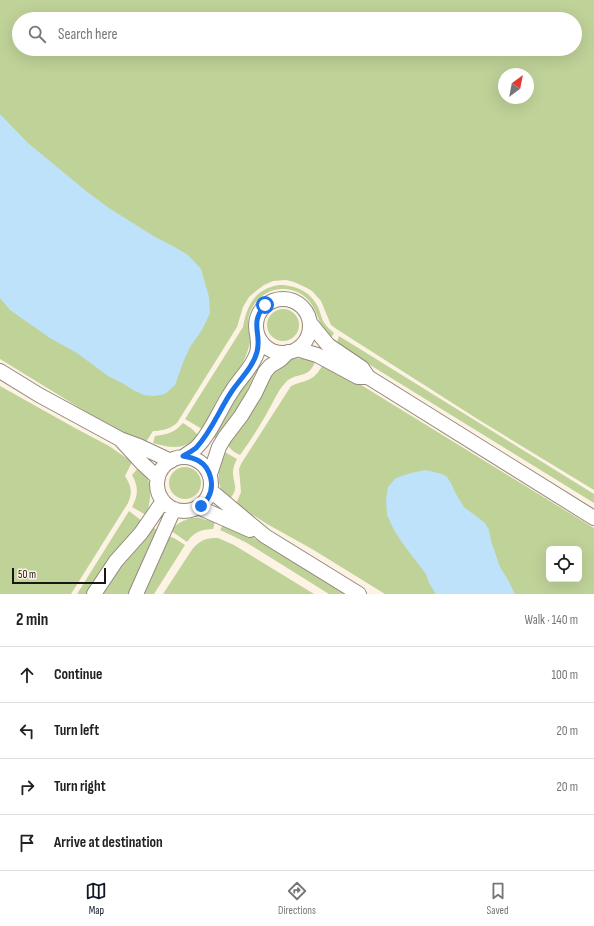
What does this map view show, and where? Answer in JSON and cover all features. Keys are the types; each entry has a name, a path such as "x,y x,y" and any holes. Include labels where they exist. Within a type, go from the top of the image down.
{"street":[{"path":"0,371 39,395 120,439 177,459 192,458 200,461 210,474 212,483 211,491 201,506 193,510 183,511 169,505 160,497 157,488 161,470 167,463 177,459 195,449 210,430 232,391 246,374 257,353 259,345 256,322 265,305 276,299 282,298 300,304 305,308 308,314 310,332 308,338 304,343 270,366 265,372 255,393 241,416 225,437 210,474"},
{"path":"310,324 328,345 362,368 368,377 594,518"},
{"path":"258,334 260,340 269,349 282,353 292,351 317,355 358,377 368,377"},
{"path":"120,439 158,478"},
{"path":"211,491 265,536 359,594"},
{"path":"94,594 116,561 169,505"},
{"path":"136,594 169,505"},
{"path":"198,507 265,536"}],"green space":[{"path":"0,0 594,0 594,490 479,420 338,330 331,325 321,301 312,291 294,282 286,280 273,281 264,285 249,297 243,307 237,327 177,423 172,427 160,431 153,431 146,442 119,432 0,359"},
{"path":"279,285 291,286 302,290 315,301 324,323 334,333 331,338 326,333 311,304 301,294 284,289 269,292 256,302 250,312 248,323 250,342 245,357 239,370 219,397 202,429 185,419 243,327 247,312 254,299 264,290"},
{"path":"283,309 289,310 296,316 299,325 298,331 292,338 283,341 277,340 270,334 267,325 268,319 274,312"},
{"path":"339,336 594,494 594,503 362,360 337,343"},
{"path":"294,358 315,362 309,371 290,379 283,385 265,417 240,455 234,452 227,445 262,382 284,361"},
{"path":"323,364 353,380 594,528 594,594 385,594 236,504 241,492 239,469 241,464 291,386 308,380 318,373"},
{"path":"252,371 255,373 235,415 217,439 213,437 222,418"},
{"path":"0,386 109,446 132,462 125,476 131,489 128,503 71,594 0,594"},
{"path":"183,423 198,435 188,444 172,447 153,443 155,436 164,435 177,429"},
{"path":"223,451 237,459 233,470 235,489 229,500 221,489 219,480 219,470"},
{"path":"139,467 147,476 150,488 149,507 146,515 132,507 136,499 137,487 132,475"},
{"path":"185,467 194,470 198,474 201,483 198,492 194,496 185,499 176,496 172,492 169,483 172,474 176,470"},
{"path":"129,511 142,521 111,557 86,594 77,594"},
{"path":"192,518 215,522 213,529 198,532 187,542 170,530 180,522"},
{"path":"223,525 259,541 345,594 329,594 247,543 220,530"},
{"path":"154,528 157,530 146,561 131,594 99,594 108,580"},
{"path":"167,536 174,538 185,545 154,594 144,594 154,569"},
{"path":"218,538 234,545 314,594 163,594 193,548 203,540"}],"water":[{"path":"0,114 28,143 86,191 109,208 155,237 188,255 201,269 209,297 210,313 202,330 190,347 175,385 165,394 154,396 144,395 108,376 77,353 50,338 10,310 0,298"},
{"path":"426,470 442,474 447,477 464,507 485,523 489,530 491,541 500,567 515,594 436,594 429,583 426,574 403,544 387,515 386,500 388,487 396,478"}],"route":[{"path":"201,506 211,491 212,483 210,474 200,461 183,456 195,449 204,438 218,417 232,391 246,374 257,353 259,345 256,322 265,305"}]}
